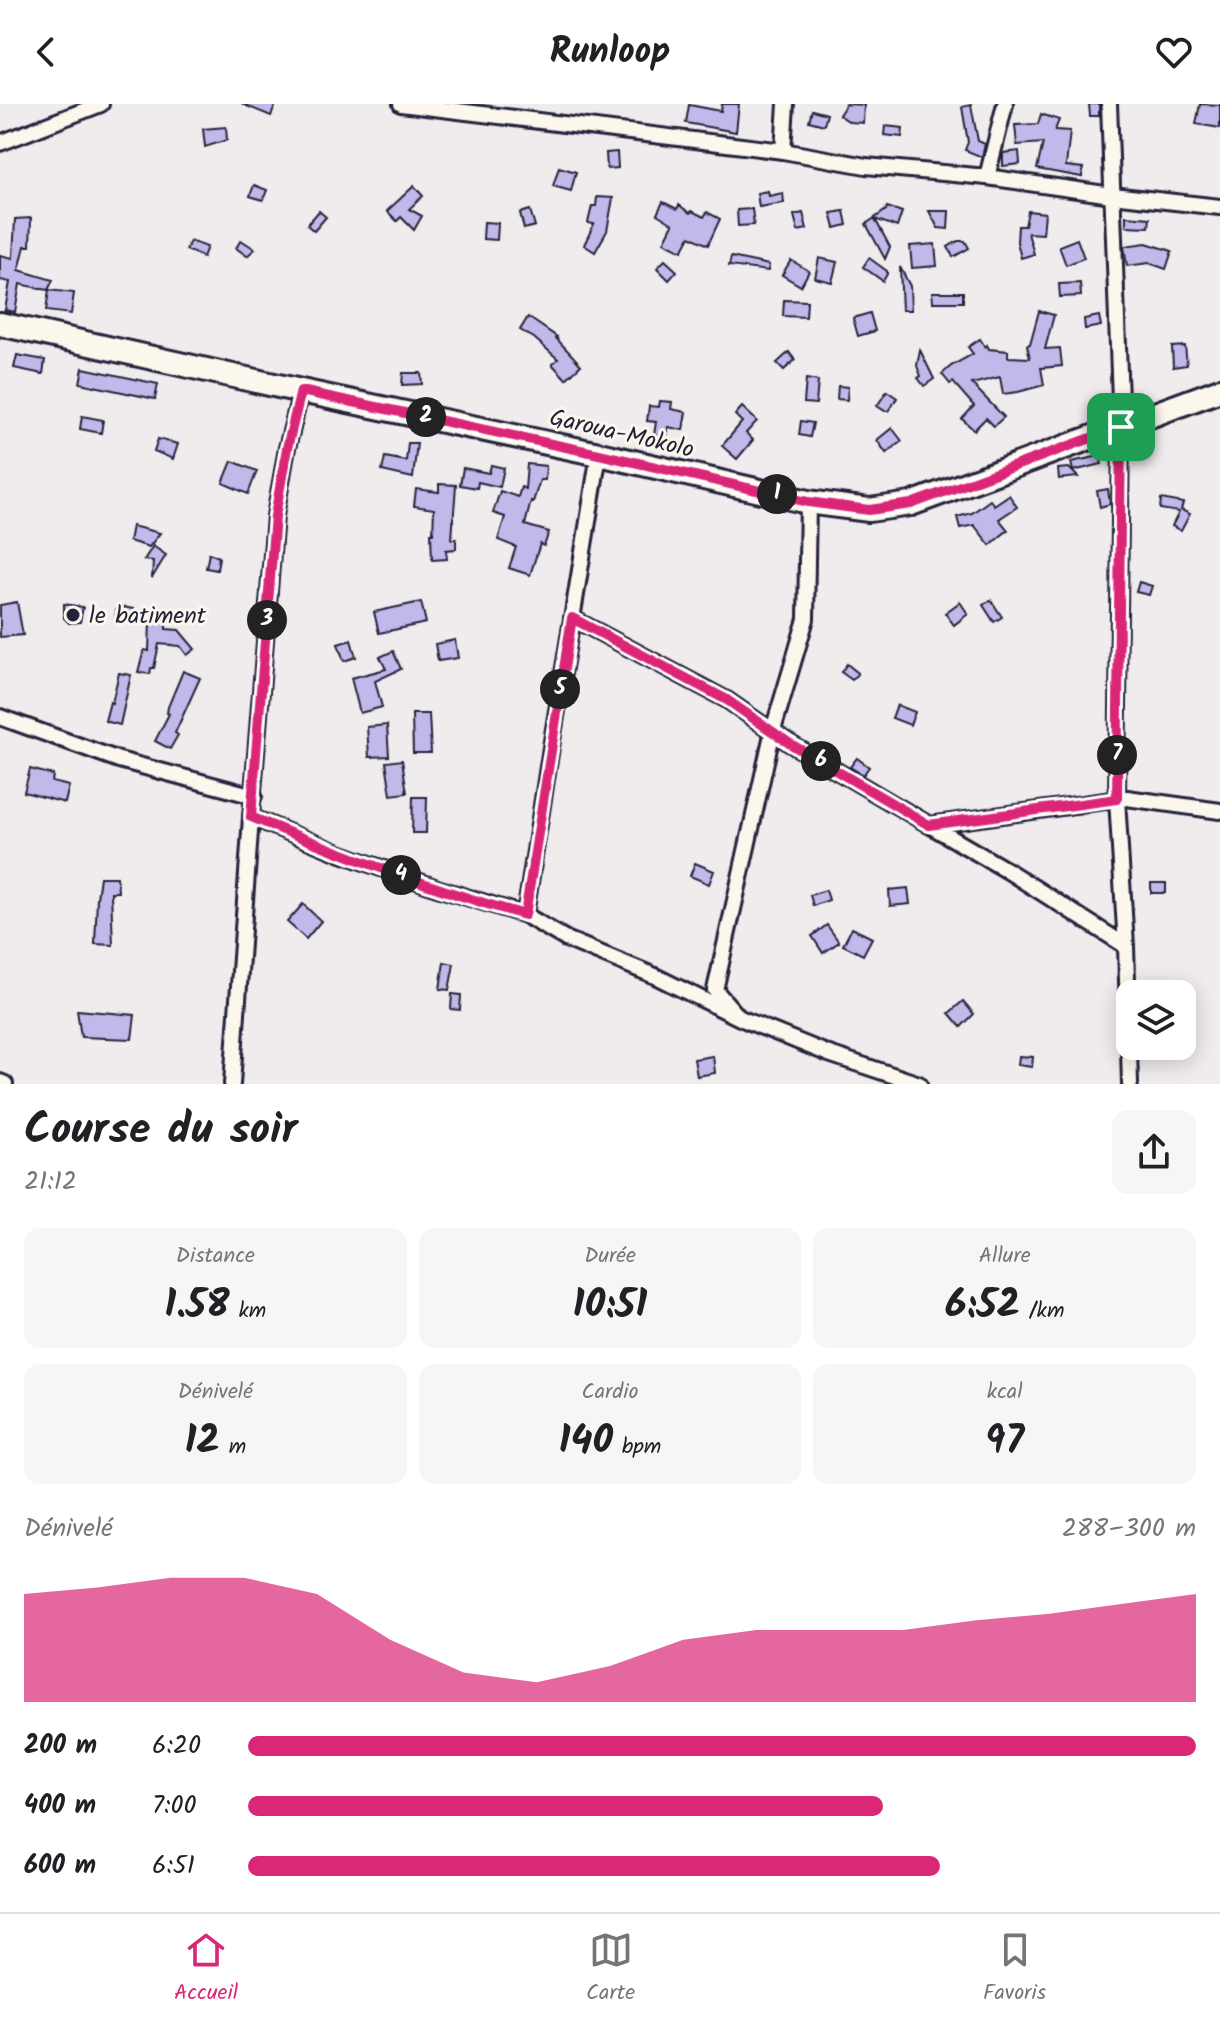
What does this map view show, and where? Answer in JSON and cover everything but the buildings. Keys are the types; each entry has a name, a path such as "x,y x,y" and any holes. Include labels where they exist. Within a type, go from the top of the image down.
{"main road":[{"name":"Garoua-Mokolo","path":"0,324 808,502 869,510 911,504 1220,390"}],"street":[{"path":"0,143 101,104"},
{"path":"401,104 783,151 866,166 987,177 1220,207"},
{"path":"783,151 786,104"},
{"path":"987,177 1005,104"},
{"path":"1109,104 1121,427 1117,799 1130,1084"},
{"path":"232,1084 275,516 301,391"},
{"path":"525,915 599,454"},
{"path":"740,1018 715,990 773,730 806,619 808,502"},
{"path":"572,618 727,700 789,743 1008,871 1126,946"},
{"path":"0,717 119,760 254,796"},
{"path":"929,825 1117,799 1138,799 1220,811"},
{"path":"251,817 339,853 525,915 566,939 655,976 740,1018 829,1054 919,1084"}],"place":[{"name":"le batiment","path":"73,615"}],"route":[{"path":"301,391 808,502 869,510 911,504 1121,427 1117,799 929,825 789,743 727,700 572,618 525,915 475,901 339,853 251,817 275,516 301,391"}]}
